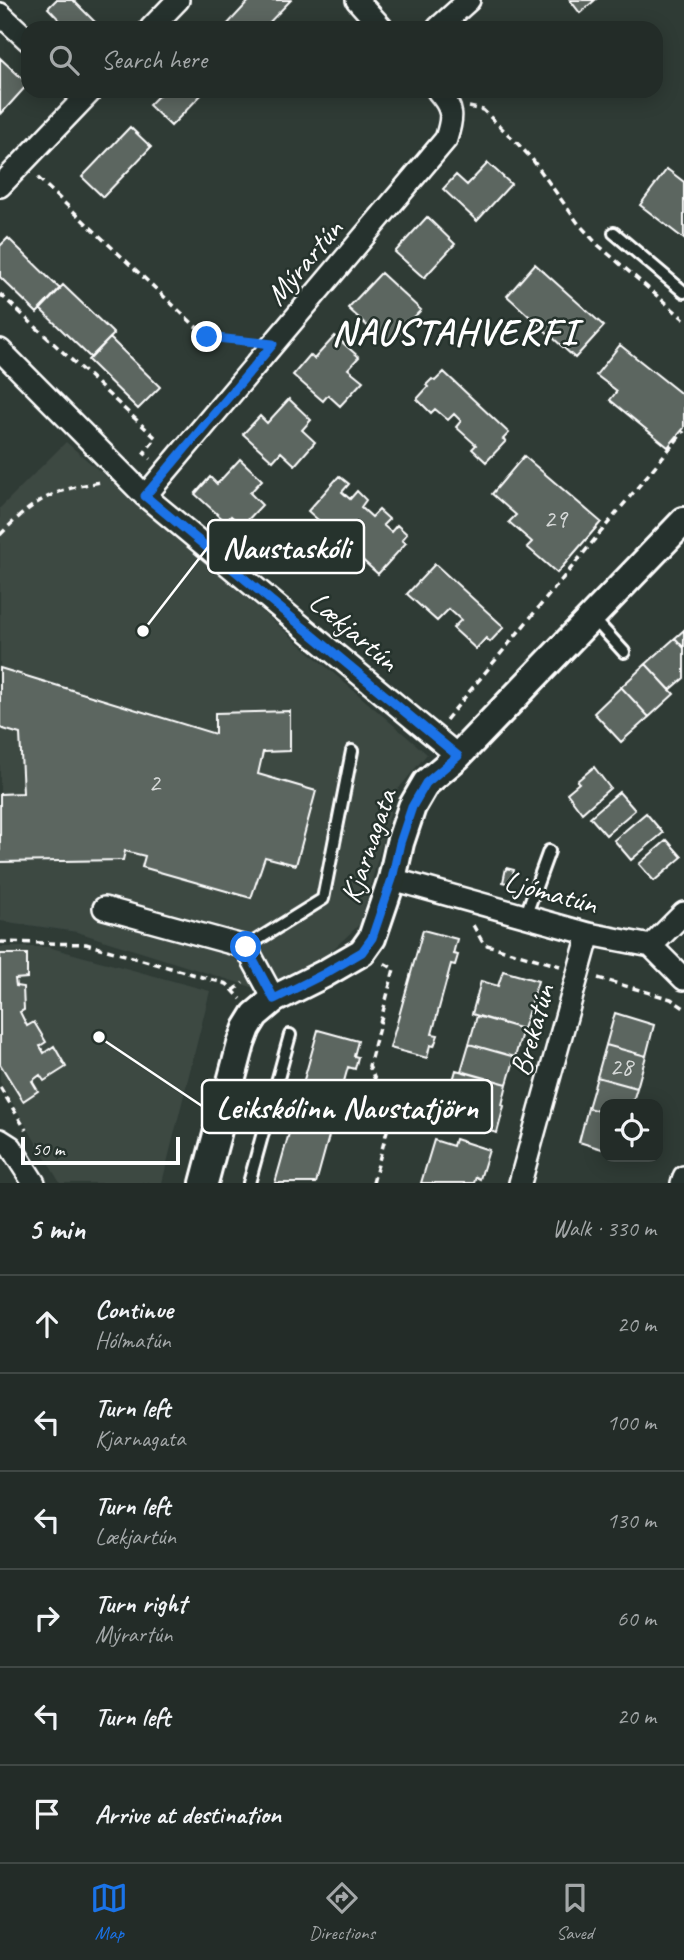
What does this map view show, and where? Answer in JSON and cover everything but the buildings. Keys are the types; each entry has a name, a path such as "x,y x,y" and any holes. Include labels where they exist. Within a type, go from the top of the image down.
{"street":[{"path":"10,0 0,12 21,33"},
{"path":"158,21 178,0"},
{"path":"357,0 376,21"},
{"path":"446,21 469,0"},
{"path":"0,186 81,98"},
{"name":"Mýrartún","path":"145,496 446,139 452,121 442,98"},
{"name":"Lækjartún","path":"0,350 145,496 458,756"},
{"name":"Kjarnagata","path":"362,952 372,938 412,807 426,783 458,756 684,522"},
{"name":"Ljómatún","path":"392,879 589,934 651,946"},
{"path":"104,908 246,947 264,1007"},
{"path":"684,913 651,946 684,979"},
{"name":"Brekatún","path":"520,1183 589,934"},
{"path":"204,1183 241,1044 264,1007 362,952"},
{"path":"0,1140 11,1147 34,1183"},
{"path":"682,1183 684,1177"}],"lane":[{"path":"614,233 684,292"},
{"path":"592,617 624,652"},
{"path":"246,947 323,899 352,751"},
{"path":"525,917 549,851"},
{"path":"249,1183 290,1035"}],"path":[{"path":"445,98 483,110 532,159 578,223 598,245 684,319"},
{"path":"22,163 207,337 273,344"},
{"path":"0,295 156,438 127,477 72,486 39,500 0,536"},
{"path":"144,453 166,472"},
{"path":"471,924 487,945 671,999 684,1008"},
{"path":"0,942 86,944 227,984 264,1007"},
{"path":"362,952 394,969 369,1066 391,1116 373,1183"}],"shaded area":[{"path":"66,442 427,754 396,792 360,924 327,955 258,989 77,932 0,921 0,508"},
{"path":"0,947 48,947 210,991 162,1183 60,1183 0,1082"}],"place":[{"name":"Naustaskóli","path":"143,631"},
{"name":"Leikskólinn Naustatjörn","path":"99,1037"}],"district":[{"name":"NAUSTAHVERFI","path":"455,331"}],"route":[{"path":"207,337 273,344 145,496 458,756 426,783 412,807 372,938 362,952 274,999 246,947"}]}
